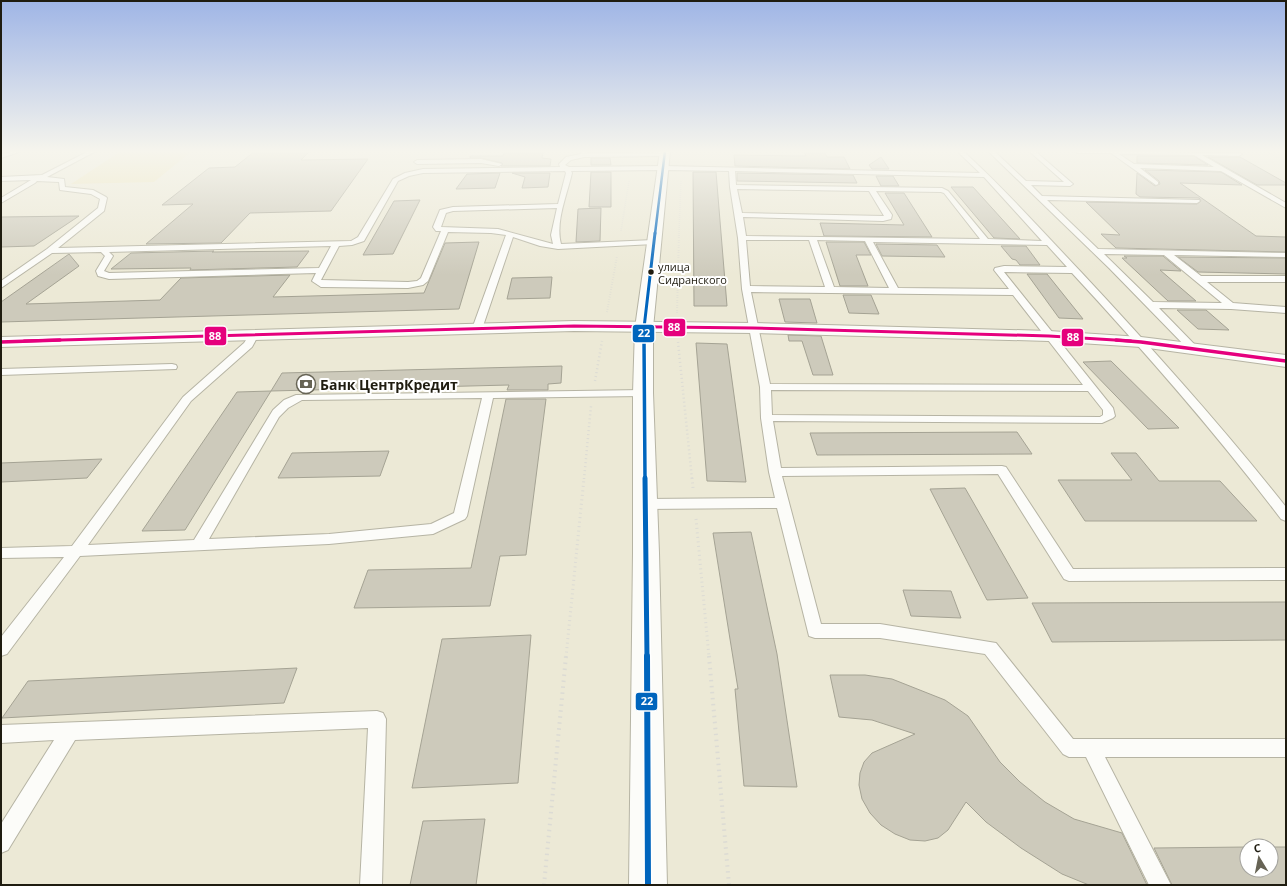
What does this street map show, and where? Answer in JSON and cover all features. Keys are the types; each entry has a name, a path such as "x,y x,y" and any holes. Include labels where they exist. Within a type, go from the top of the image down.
{"street":[{"path":"648,885 643,393 644,328 661,192"},
{"path":"1,342 605,326 644,328 753,328 1049,336 1141,342 1286,361"}],"lane":[{"path":"1,201 16,192"},
{"path":"1,285 50,251 101,209 104,198 94,192"},
{"path":"50,251 336,244 352,242 361,239 388,192"},
{"path":"558,247 555,235 564,192"},
{"path":"734,192 742,238 746,289 764,387 775,472 815,632 880,631 990,648 1069,748 1286,748"},
{"path":"739,215 883,219 888,217 874,192"},
{"path":"946,192 986,242"},
{"path":"1002,192 1141,342 1251,470 1286,516"},
{"path":"1035,192 1194,349"},
{"path":"1262,192 1286,206"},
{"path":"1041,198 1197,201"},
{"path":"561,206 446,210 443,212 437,227 445,230 476,230 510,234 545,246 558,247 654,242"},
{"path":"336,244 316,281 326,285 408,285 420,283 426,279 445,230"},
{"path":"477,329 510,234"},
{"path":"742,238 1049,243"},
{"path":"812,238 830,289"},
{"path":"868,240 895,290"},
{"path":"102,249 109,256 100,271 101,274 109,276 322,270"},
{"path":"1096,251 1286,255"},
{"path":"1167,253 1231,306"},
{"path":"767,418 1102,420 1109,416 1109,410 1090,388 998,270 1073,270"},
{"path":"1198,279 1286,280"},
{"path":"746,289 1015,292"},
{"path":"1151,305 1231,306 1286,310"},
{"path":"1,649 76,552 187,399 248,345 253,336"},
{"path":"1,372 172,367"},
{"path":"764,387 1090,388"},
{"path":"199,544 268,428 274,414 287,402 300,398 592,395 643,393"},
{"path":"1,553 76,552 199,544 330,540 433,529 460,516 488,395"},
{"path":"775,472 1002,470 1069,575 1286,574"},
{"path":"645,504 782,503"},
{"path":"1,734 377,719 371,885"},
{"path":"1,843 70,731"},
{"path":"1091,748 1160,885"}],"path":[{"path":"544,885 592,395 628,192"}],"building":[{"path":"178,192 344,192 331,211 250,213 221,243 146,244 193,204 162,205"},
{"path":"590,192 611,192 611,207 589,207"},
{"path":"693,192 718,192 727,306 694,306"},
{"path":"956,192 978,192 1020,239 994,238"},
{"path":"1136,192 1193,192 1256,236 1286,237 1286,252 1116,248 1101,234 1120,235 1086,202 1197,204 1201,201 1199,198 1140,197"},
{"path":"885,193 904,193 932,237 824,236 820,223 904,225"},
{"path":"420,200 393,254 363,255 394,201"},
{"path":"601,208 600,241 576,242 578,209"},
{"path":"79,216 34,246 1,247 1,217"},
{"path":"479,242 459,309 1,322 1,302 69,254 79,266 26,304 160,300 181,278 290,275 273,297 424,293 445,243"},
{"path":"826,242 864,242 871,255 856,255 868,286 840,286"},
{"path":"876,244 937,245 945,257 882,256"},
{"path":"1001,246 1026,246 1040,265 1020,265 1016,260 1012,259"},
{"path":"214,251 212,252 309,251 297,267 190,270 191,268 111,269 131,253"},
{"path":"1124,256 1163,256 1181,271 1160,270 1196,301 1168,301 1122,258 1127,258"},
{"path":"1178,257 1286,258 1286,274 1198,272"},
{"path":"1027,274 1047,274 1083,319 1059,318"},
{"path":"552,277 550,298 507,299 512,278"},
{"path":"843,295 871,295 879,314 849,313"},
{"path":"779,299 810,299 817,323 785,322"},
{"path":"1177,310 1206,310 1229,330 1198,329"},
{"path":"788,335 821,336 833,375 813,375 802,341 789,341"},
{"path":"696,343 727,344 746,482 707,481"},
{"path":"1111,361 1179,428 1148,429 1083,362"},
{"path":"562,366 561,383 548,384 548,390 507,390 509,385 271,391 282,373"},
{"path":"271,391 185,530 142,531 237,392"},
{"path":"506,399 546,399 526,555 500,556 490,606 354,608 368,570 471,568"},
{"path":"1017,432 1032,454 817,455 810,433"},
{"path":"389,451 380,476 278,478 292,453"},
{"path":"1111,453 1136,453 1159,481 1220,481 1257,521 1085,521 1058,480 1132,480"},
{"path":"102,459 87,478 1,482 1,463"},
{"path":"965,488 1028,598 987,600 930,489"},
{"path":"751,532 777,654 797,787 744,786 735,689 738,689 713,533"},
{"path":"903,590 951,591 961,618 911,616"},
{"path":"1286,602 1286,640 1052,642 1032,603"},
{"path":"531,635 518,783 412,788 442,639"},
{"path":"297,668 284,703 2,718 28,681"},
{"path":"830,675 865,675 892,679 945,700 968,716 1000,762 1020,782 1045,802 1074,819 1122,833 1147,885 1089,885 1062,874 1021,848 986,822 966,802 948,830 938,838 925,841 910,840 895,834 881,825 870,813 862,799 859,785 860,773 864,762 872,753 915,734 872,720 839,717"},
{"path":"485,819 476,885 410,885 423,821"},
{"path":"1239,847 1239,878 1279,878 1279,847 1286,847 1286,885 1172,885 1154,848"}],"transit line":[{"name":"22","path":"648,885 646,553 643,393 644,328 660,192"},
{"name":"88","path":"1,342 574,326 753,328 1049,336 1141,342 1286,361"}],"place":[{"name":"улица Сидранского","path":"651,272"},
{"name":"Банк ЦентрКредит","path":"306,384"}]}
